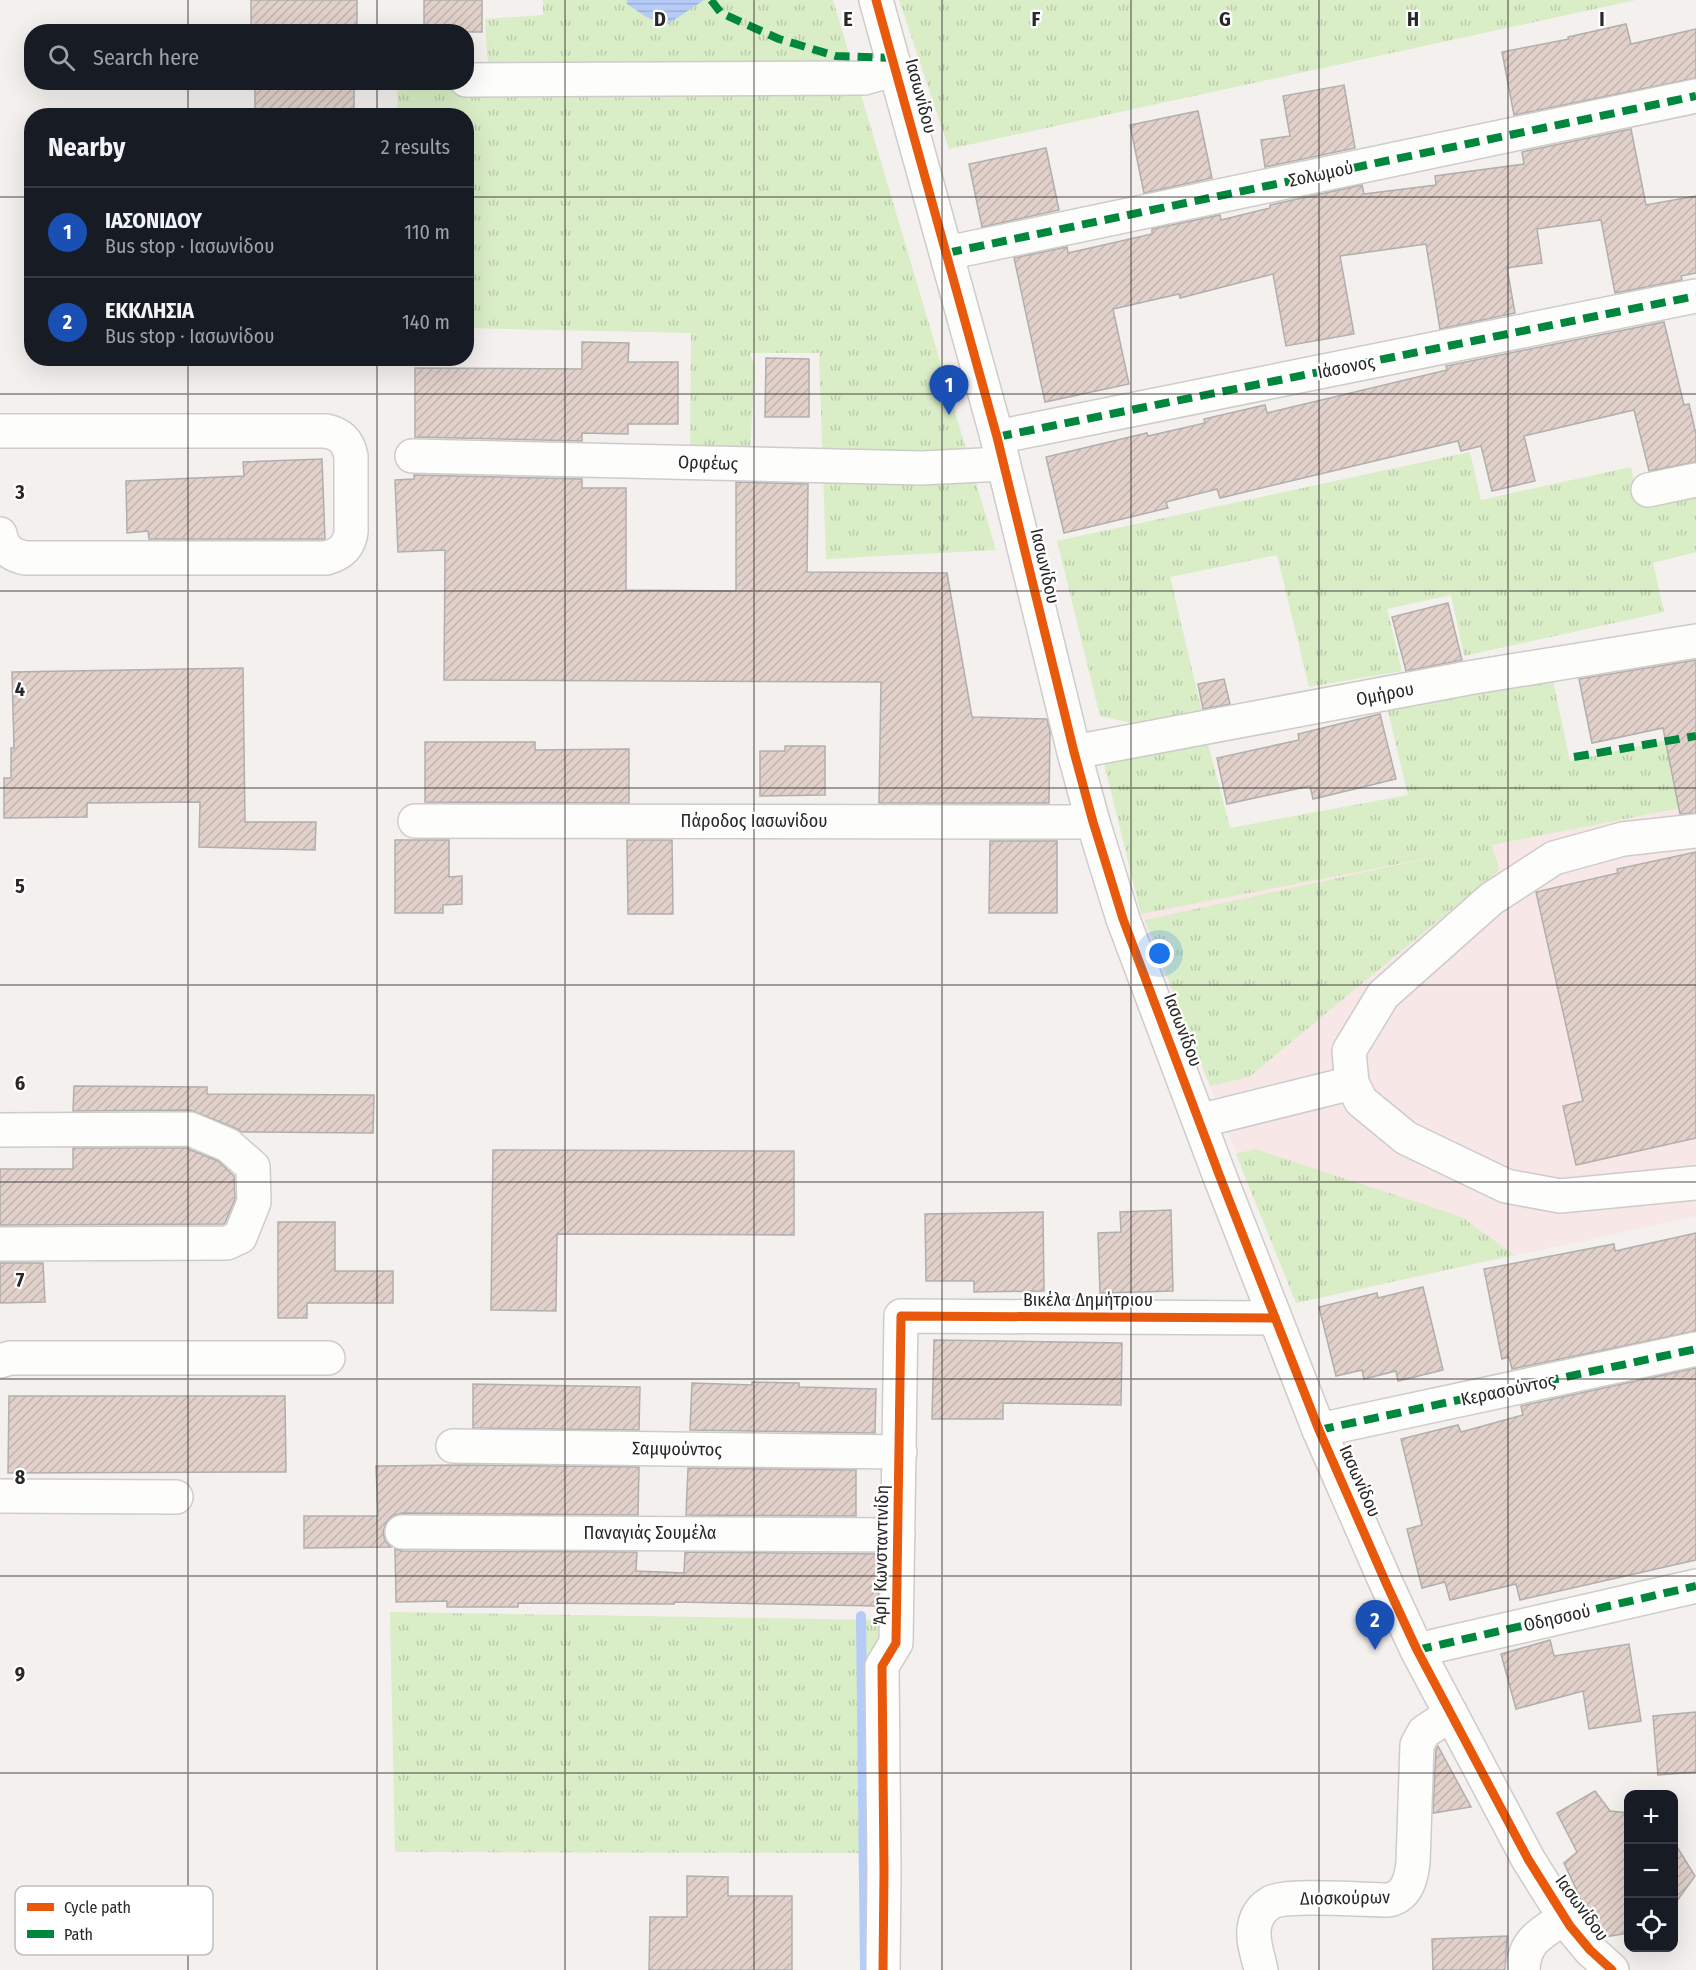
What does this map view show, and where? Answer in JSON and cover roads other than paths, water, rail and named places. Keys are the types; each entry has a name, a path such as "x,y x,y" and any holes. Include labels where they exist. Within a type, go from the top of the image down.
{"street":[{"name":"Ιασωνίδου","path":"876,0 1000,451 1074,752 1123,919 1319,1430 1417,1650 1528,1859 1564,1918 1590,1950 1612,1970"},
{"path":"474,80 864,78 896,69"},
{"name":"Σολωμού","path":"947,253 1696,96"},
{"name":"Ιάσονος","path":"1000,451 1696,296"},
{"path":"0,431 326,431 344,438 351,456 350,542 344,550 326,558 25,558 16,556 7,550 1,542 0,534"},
{"name":"Ορφέως","path":"412,456 921,468 1000,451"},
{"path":"1648,490 1696,480"},
{"name":"Ομήρου","path":"1074,752 1468,678 1696,641"},
{"name":"Πάροδος Ιασωνίδου","path":"415,820 1093,822"},
{"path":"1696,831 1623,839 1554,858 1491,899 1383,995 1350,1051 1352,1083 1361,1101 1406,1138 1506,1186 1560,1196 1696,1183"},
{"path":"1199,1120 1352,1083"},
{"path":"0,1130 190,1129 228,1145 253,1167 254,1202 240,1237 227,1243 0,1244"},
{"name":"Βικέλα Δημήτριου","path":"902,1316 1275,1318"},
{"name":"Άρη Κωνσταντινίδη","path":"882,1970 884,1860 882,1666 896,1643 902,1316"},
{"name":"Κερασούντος","path":"1319,1430 1696,1349"},
{"path":"0,1362 10,1358 328,1358"},
{"name":"Σαμψούντος","path":"453,1446 900,1452"},
{"path":"0,1496 176,1497"},
{"name":"Παναγιάς Σουμέλα","path":"402,1532 898,1534"},
{"name":"Οδησσού","path":"1417,1650 1696,1586"},
{"name":"Διοσκούρων","path":"1261,1970 1254,1930 1258,1915 1272,1902 1294,1899 1389,1900 1396,1899 1404,1891 1411,1878 1413,1863 1417,1745 1424,1731 1451,1714"},
{"path":"1523,1970 1524,1957 1534,1938 1564,1918"}],"water":[{"path":"627,0 704,0 668,24 646,17 627,4"}],"waterway":[{"path":"861,1616 865,1970"}],"place":[{"name":"ΙΑΣΟΝΙΔΟΥ","path":"949,415"},
{"name":"ΕΚΚΛΗΣΙΑ","path":"1375,1650"}]}
